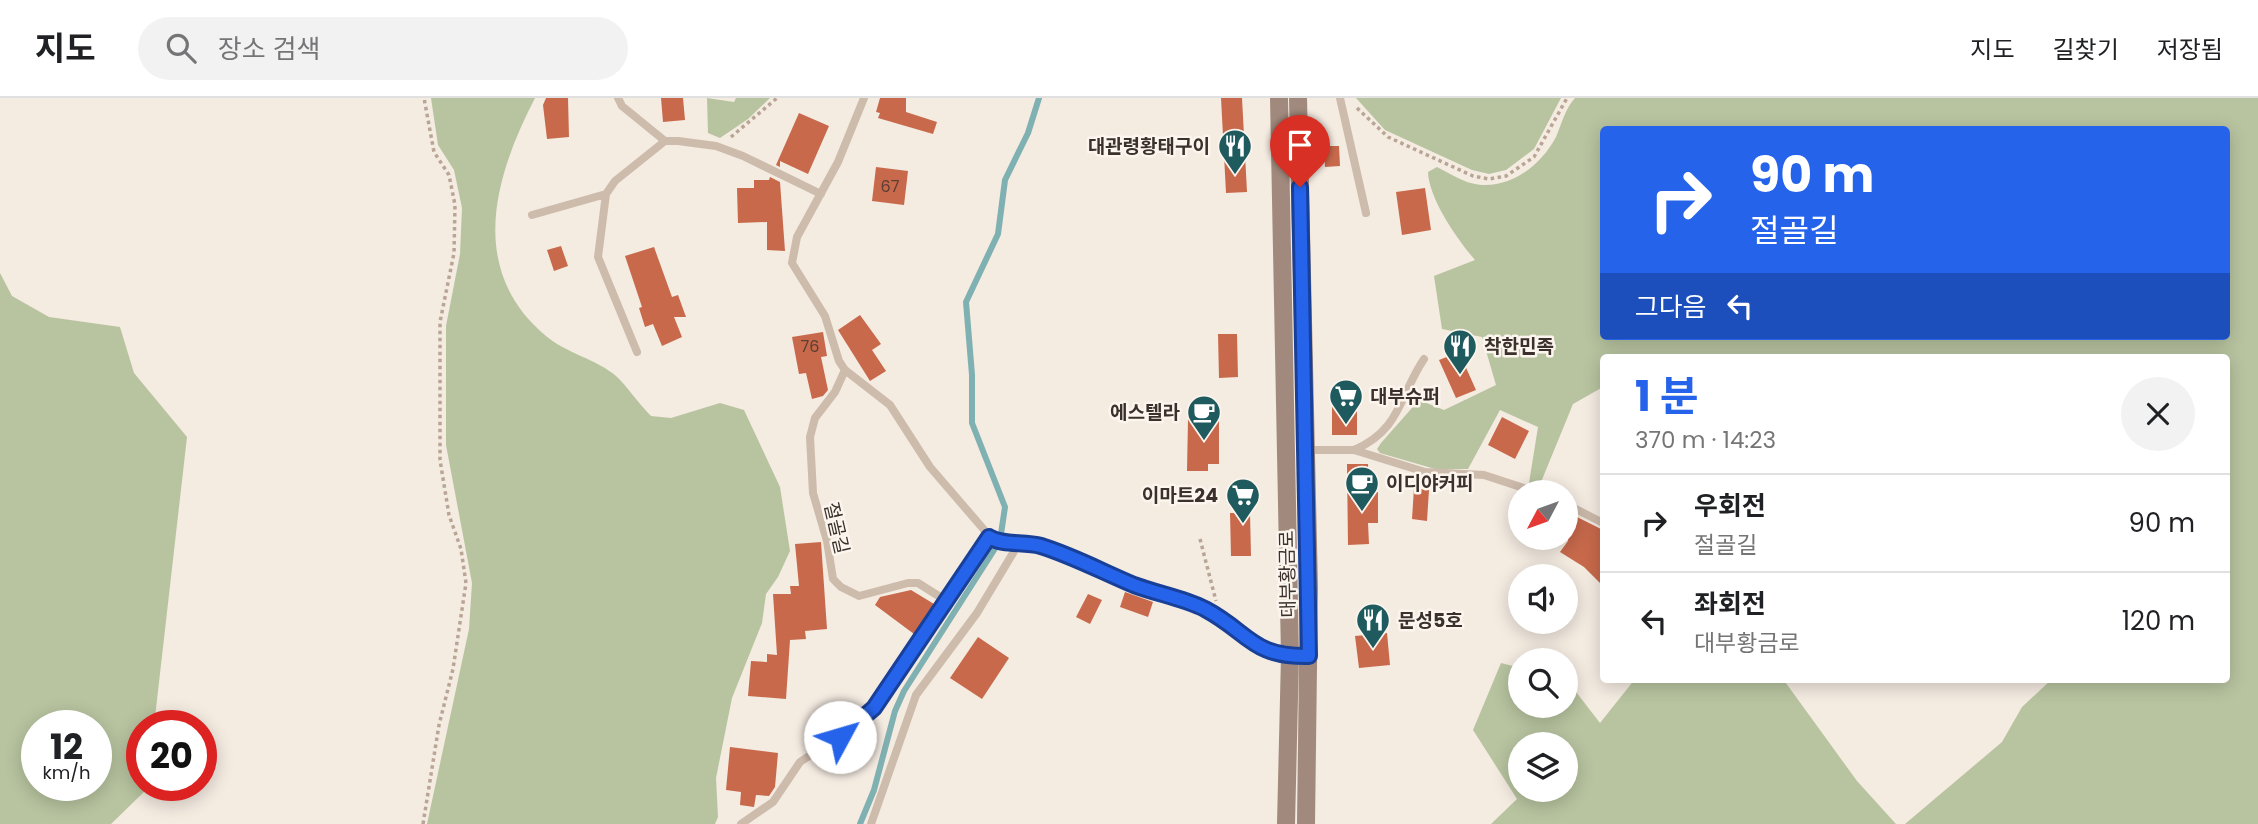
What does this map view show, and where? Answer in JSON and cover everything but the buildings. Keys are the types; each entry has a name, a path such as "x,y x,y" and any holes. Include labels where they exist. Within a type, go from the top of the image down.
{"main road":[{"name":"대부황금로","path":"1279,98 1290,656 1286,824"},
{"name":"대부황금로","path":"1298,98 1309,656 1306,824"}],"lane":[{"path":"618,98 622,106 666,141 716,146 821,194"},
{"path":"864,98 821,194 797,237 793,263 825,316 839,361 845,370 890,405 930,467 989,537 1000,542 1052,549 1137,586 1185,600 1224,621 1256,647 1290,656 1309,656"},
{"path":"1340,98 1366,212"},
{"path":"638,352 598,257 606,194 615,181 666,141"},
{"path":"532,215 606,194"},
{"path":"1354,450 1380,435 1392,422 1424,359"},
{"name":"절골길","path":"845,370 835,392 815,418 810,438 813,493 827,541 833,579 841,587 859,596 908,583 918,583 945,600"},
{"path":"1284,450 1354,450 1425,472 1484,475 1508,483"},
{"path":"1578,510 1600,521"},
{"path":"741,824 773,802 800,762 864,719 989,537"},
{"path":"871,824 916,695 977,613 1019,543"}],"path":[{"path":"423,824 439,725 453,669 466,583 461,549 449,515 440,460 440,322 454,253 455,205 449,175 434,152 424,98"},
{"path":"716,146 738,132 778,98"},
{"path":"1354,104 1388,137 1473,176 1489,179 1506,176 1534,157 1567,98"},
{"path":"1200,539 1210,589 1224,621"}],"green space":[{"path":"431,98 535,98 508,159 495,222 497,253 505,282 521,310 554,342 609,370 651,416 671,418 720,403 744,410 780,487 790,551 778,577 766,594 762,623 732,698 716,778 718,817 715,824 427,824 469,629 472,583 446,445 446,326 460,254 462,208 454,170 438,145"},
{"path":"707,98 734,102 736,98 770,98 748,119 720,138 708,133"},
{"path":"1356,98 1561,98 1534,149 1506,170 1489,174 1472,170 1385,130"},
{"path":"1575,98 2258,98 2258,824 1905,824 2002,742 2022,707 2048,683 2230,683 2230,354 1600,354 1600,389 1573,404 1542,480 1529,480 1538,427 1500,410 1468,469 1435,469 1380,453 1377,449 1381,443 1419,400 1444,410 1496,385 1482,337 1442,329 1434,276 1475,260 1452,230 1439,206 1428,172 1437,167 1467,182 1494,185 1519,176 1530,168 1549,149 1566,111"},
{"path":"0,273 12,296 49,317 120,327 134,373 187,437 156,710 126,710 126,801 135,801 111,824 0,824"},
{"path":"1501,663 1508,665 1508,718 1578,718 1578,695 1600,723 1632,683 1786,683 1857,781 1896,824 1491,824 1514,802 1578,802 1578,732 1508,732 1508,785 1473,730"}],"waterway":[{"path":"1001,534 1005,507 972,423 972,375 966,302 998,234 1005,180 1028,133 1039,98"},
{"path":"860,824 874,790 895,711 904,691 996,547"}],"place":[{"name":"대관령황태구이","path":"1235,176"},
{"name":"착한민족","path":"1460,376"},
{"name":"대부슈퍼","path":"1346,426"},
{"name":"에스텔라","path":"1204,442"},
{"name":"이디야커피","path":"1362,513"},
{"name":"이마트24","path":"1243,525"},
{"name":"문성5호","path":"1373,650"}],"route":[{"path":"840,737 854,728 874,708 920,635 989,537 1000,542 1035,544 1052,549 1137,586 1185,600 1224,621 1264,651 1282,656 1309,656 1300,187"}]}
